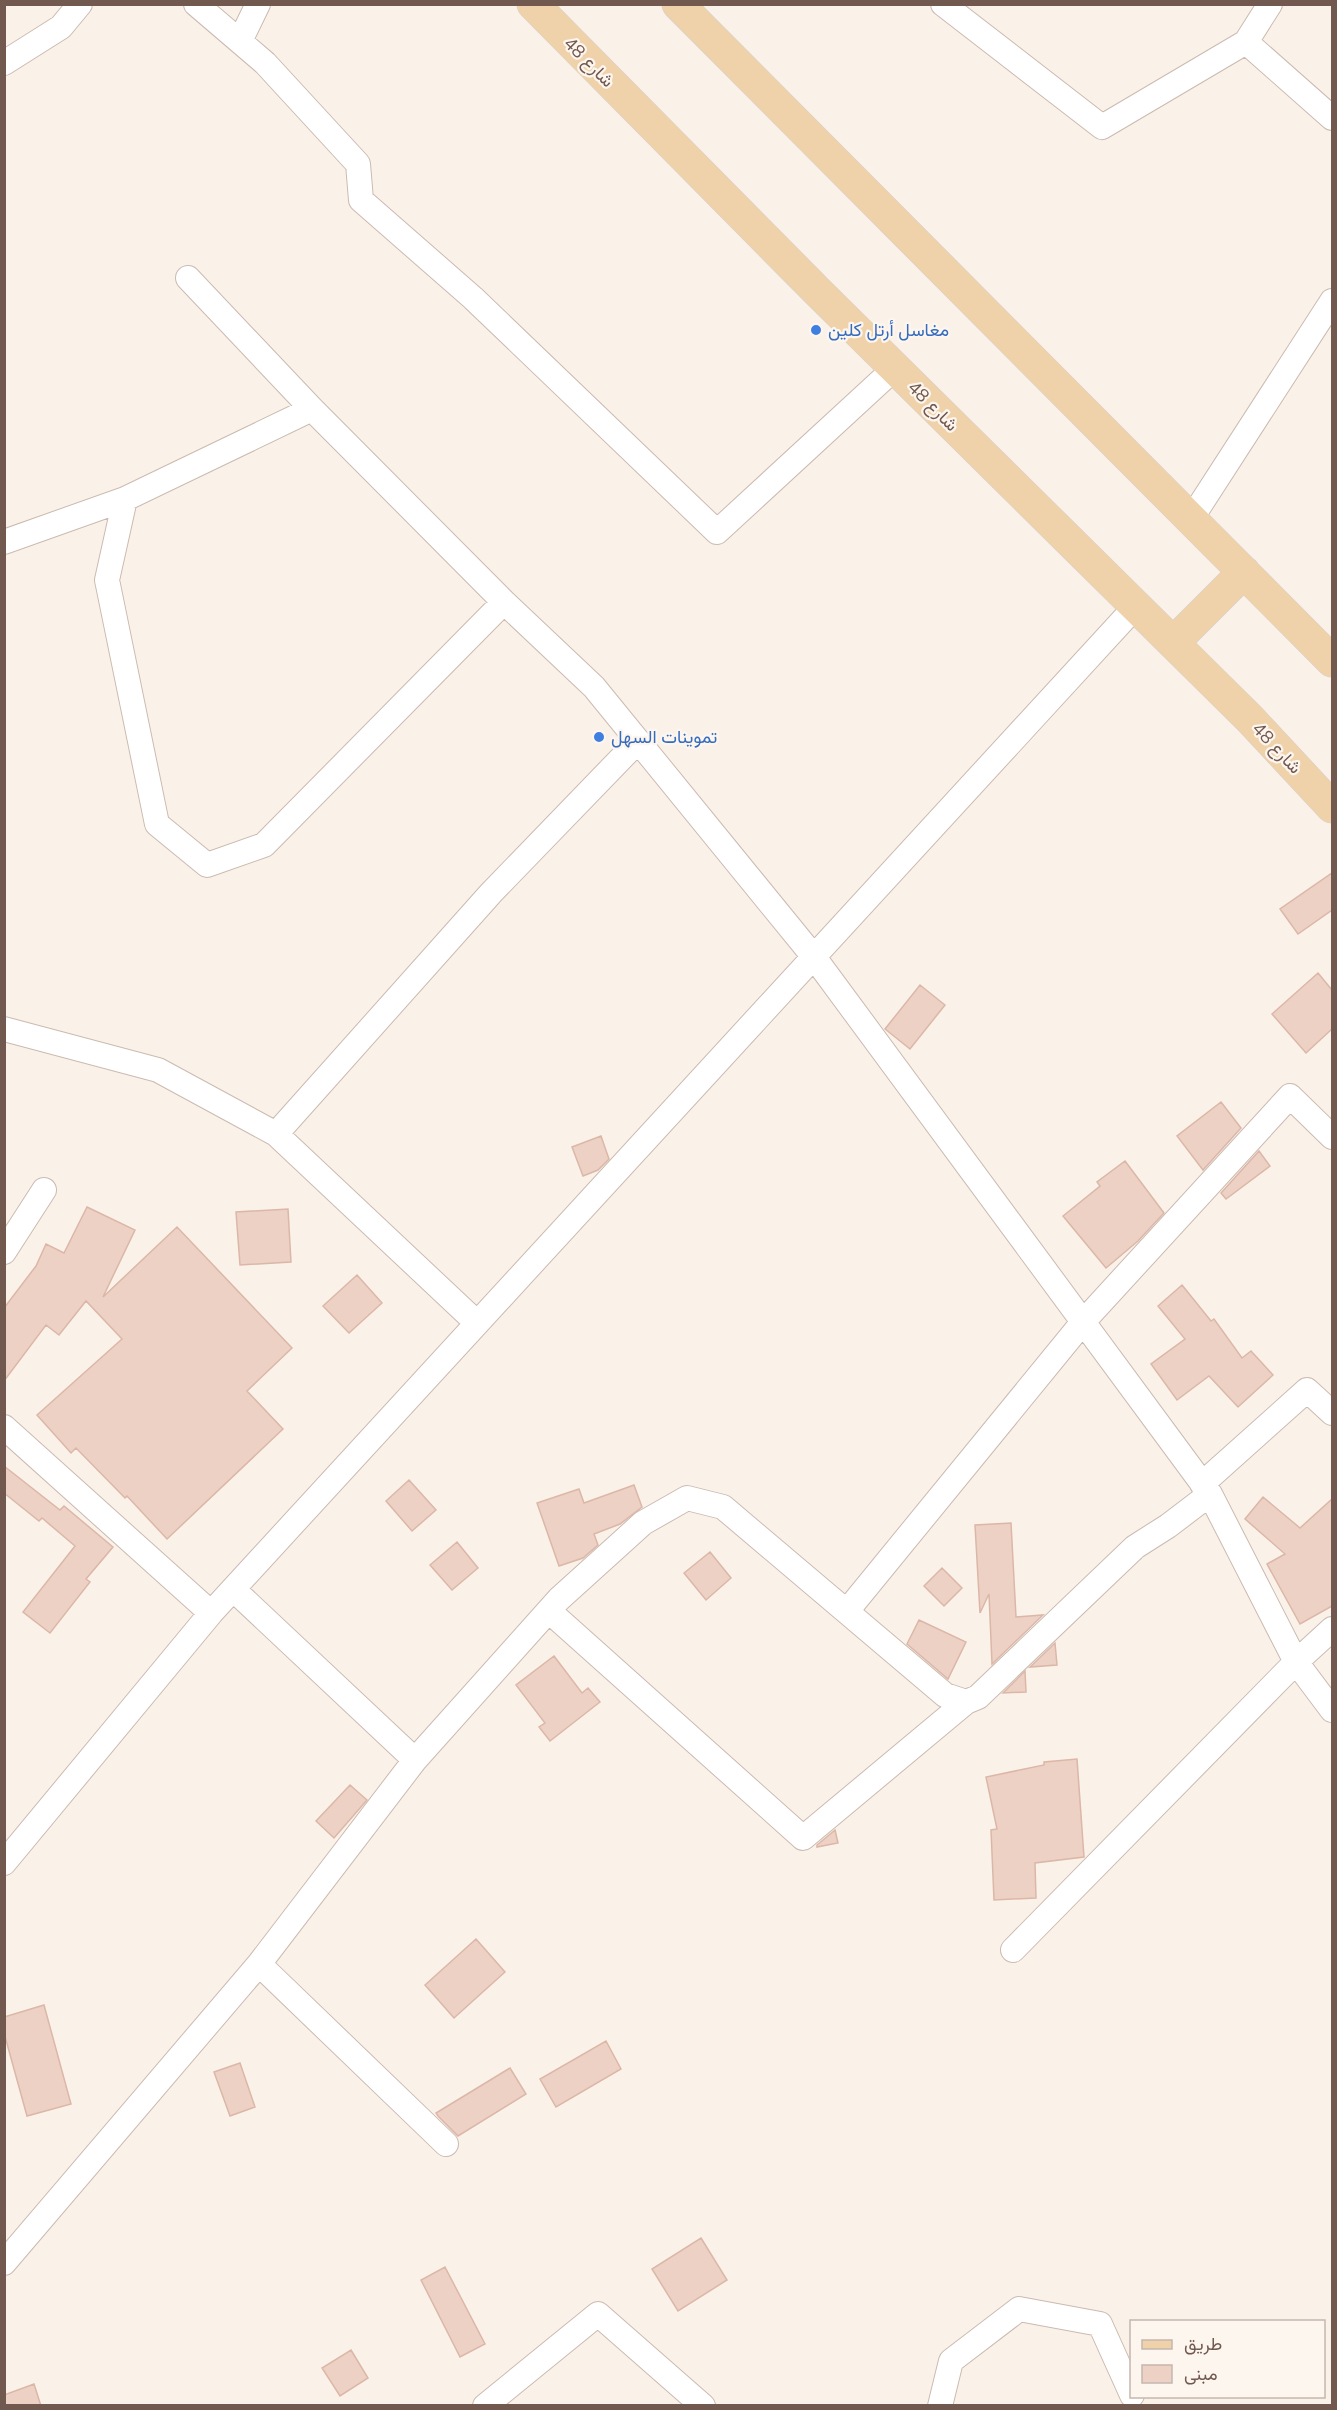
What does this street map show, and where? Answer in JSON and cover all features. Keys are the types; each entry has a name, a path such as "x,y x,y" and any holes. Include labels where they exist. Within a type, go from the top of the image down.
{"main road":[{"name":"شارع 48","path":"533,4 895,368 1250,719 1332,807"},
{"path":"678,4 1332,662"},
{"path":"1173,643 1244,572"}],"street":[{"path":"4,63 61,27 80,4"},
{"path":"196,4 265,63 358,164 361,200 473,298 717,532 895,368"},
{"path":"240,41 258,4"},
{"path":"942,4 1102,127 1246,42 1270,4"},
{"path":"1246,42 1332,118"},
{"path":"188,278 312,409 504,602 594,687 814,957 1206,1489 1296,1662 1332,1710"},
{"path":"1191,519 1332,301"},
{"path":"4,542 125,499 312,409"},
{"path":"125,499 107,580 157,824 207,865 264,845 504,602"},
{"path":"4,1863 211,1613 1136,606"},
{"path":"276,1134 491,893 638,741"},
{"path":"4,1029 158,1070 276,1134 477,1323"},
{"path":"847,1611 1083,1322 1290,1096 1332,1137"},
{"path":"4,1252 44,1190"},
{"path":"549,1611 803,1838 966,1702 978,1697 1135,1547 1168,1526 1307,1390 1332,1413"},
{"path":"4,1427 211,1613"},
{"path":"4,2263 259,1964 415,1760 549,1611 643,1523 687,1498 723,1507 945,1695 966,1702"},
{"path":"233,1589 415,1760"},
{"path":"1013,1950 1296,1662 1332,1629"},
{"path":"259,1964 446,2144"},
{"path":"940,2406 951,2361 1019,2309 1100,2324 1130,2392"},
{"path":"485,2406 598,2314 704,2406"}],"building":[{"path":"1332,873 1332,910 1298,934 1280,909"},
{"path":"1318,973 1332,990 1332,1029 1306,1053 1272,1014"},
{"path":"920,985 945,1005 910,1049 885,1029"},
{"path":"1221,1102 1241,1128 1203,1170 1177,1136"},
{"path":"601,1136 609,1159 598,1170 583,1176 572,1147"},
{"path":"1259,1151 1270,1166 1226,1199 1221,1193"},
{"path":"1125,1161 1164,1213 1138,1241 1106,1268 1063,1216 1100,1186 1097,1182"},
{"path":"87,1207 135,1230 103,1297 177,1227 292,1348 247,1391 283,1429 167,1539 127,1496 125,1498 76,1448 71,1453 37,1415 122,1339 86,1301 59,1335 46,1325 4,1381 4,1308 36,1266 46,1244 64,1253"},
{"path":"288,1209 291,1262 240,1265 236,1212"},
{"path":"357,1275 382,1303 349,1333 323,1306"},
{"path":"1182,1285 1211,1321 1214,1319 1242,1358 1251,1351 1273,1375 1238,1407 1209,1376 1177,1400 1151,1364 1185,1339 1158,1306"},
{"path":"4,1466 60,1510 64,1506 113,1547 86,1579 90,1582 50,1633 23,1612 75,1546 42,1518 39,1521 4,1493"},
{"path":"409,1480 436,1510 412,1531 386,1501"},
{"path":"634,1485 642,1507 620,1524 594,1534 598,1545 583,1558 559,1566 537,1503 579,1489 584,1503"},
{"path":"1263,1497 1300,1528 1332,1499 1332,1606 1300,1624 1267,1564 1285,1554 1245,1519"},
{"path":"1011,1523 1016,1617 1043,1615 992,1664 989,1594 980,1613 975,1525"},
{"path":"457,1542 478,1568 452,1590 430,1565"},
{"path":"710,1552 731,1578 706,1600 684,1573"},
{"path":"942,1568 962,1588 944,1606 924,1586"},
{"path":"919,1620 966,1642 948,1679 907,1644"},
{"path":"1055,1643 1057,1665 1030,1667"},
{"path":"554,1656 582,1693 588,1688 600,1702 550,1741 539,1727 545,1723 516,1685"},
{"path":"1025,1671 1026,1692 1003,1693"},
{"path":"1077,1759 1084,1857 1035,1863 1036,1898 994,1900 991,1830 997,1829 986,1777 1044,1765 1044,1762"},
{"path":"350,1785 367,1800 334,1838 316,1821"},
{"path":"835,1830 838,1843 817,1847 817,1845"},
{"path":"476,1939 505,1972 454,2018 425,1985"},
{"path":"44,2005 71,2104 27,2116 4,2033 4,2017"},
{"path":"606,2041 621,2069 556,2107 540,2079"},
{"path":"240,2063 255,2107 230,2116 214,2072"},
{"path":"510,2068 526,2094 458,2136 436,2113"},
{"path":"701,2238 727,2280 678,2311 652,2269"},
{"path":"445,2267 485,2344 460,2357 421,2280"},
{"path":"351,2350 368,2378 340,2396 322,2368"},
{"path":"34,2384 41,2406 4,2406 4,2395"}],"place":[{"name":"مغاسل أرتل كلين","path":"816,330"},
{"name":"تموينات السهل","path":"599,737"}]}
